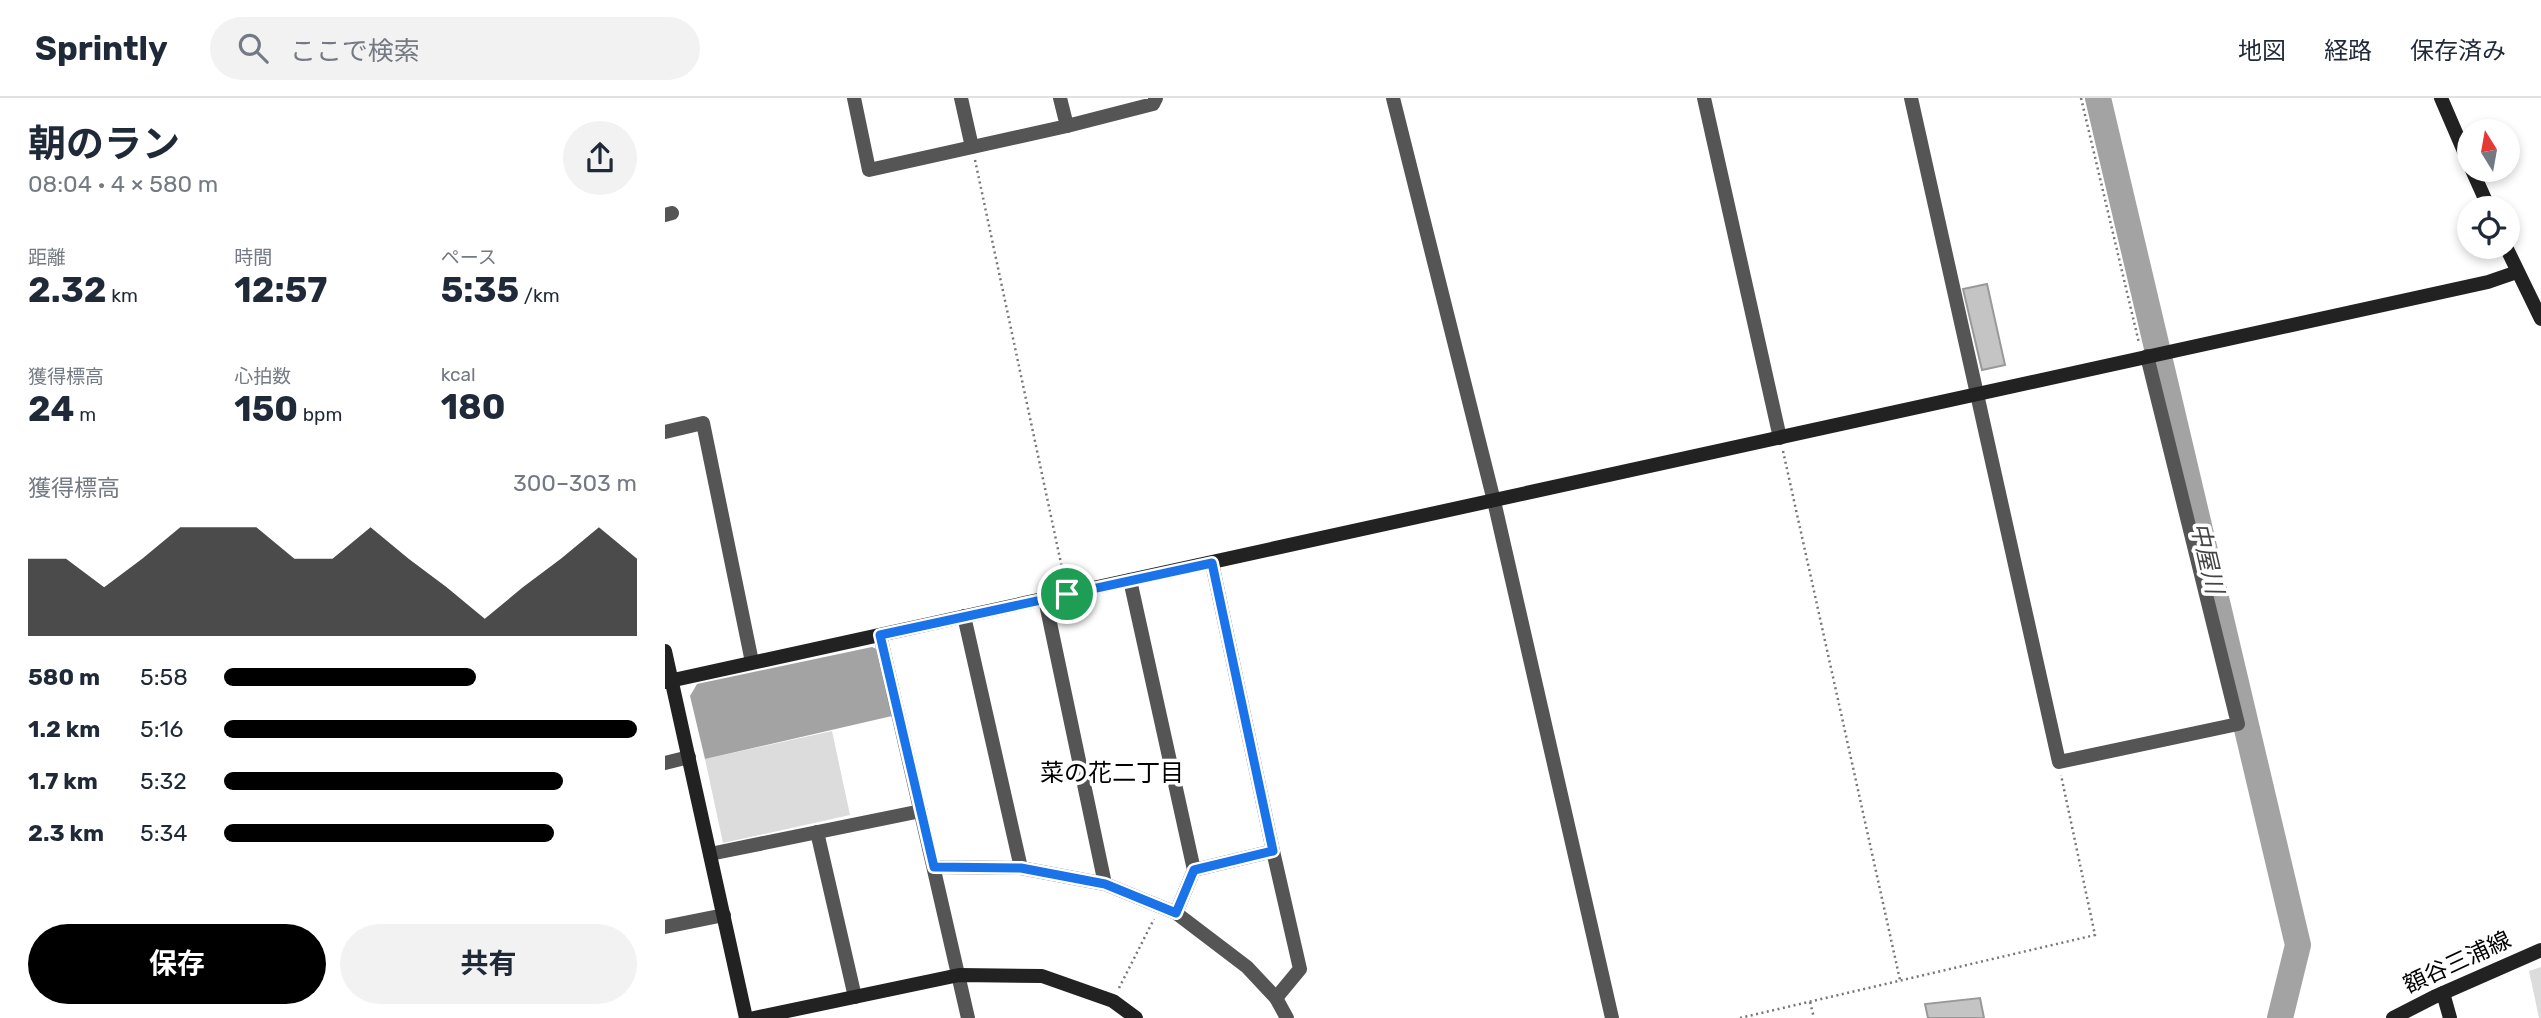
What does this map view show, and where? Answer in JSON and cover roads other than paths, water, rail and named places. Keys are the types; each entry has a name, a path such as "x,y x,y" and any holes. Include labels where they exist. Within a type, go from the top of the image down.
{"street":[{"path":"854,98 869,170 1133,111 1153,104 1156,98"},
{"path":"961,98 972,147"},
{"path":"1060,98 1067,126"},
{"path":"1393,98 1494,501 1612,1018"},
{"path":"1704,98 1780,438"},
{"path":"1911,98 2059,762 2238,723 2148,356"},
{"path":"2441,98 2457,135"},
{"path":"2511,259 2541,319"},
{"path":"669,681 1976,396 2489,282 2517,272"},
{"path":"665,432 703,423 752,662"},
{"path":"1212,563 1300,968 1276,998"},
{"path":"1130,580 1194,870 1176,913"},
{"path":"1045,599 1105,884"},
{"path":"964,616 1021,868"},
{"path":"880,635 968,1018"},
{"path":"665,651 669,681 689,758 746,1018"},
{"path":"665,763 689,758"},
{"path":"710,854 921,811"},
{"path":"817,832 855,997"},
{"path":"1194,870 1273,851"},
{"path":"934,867 1021,868 1105,884 1160,906 1176,913 1247,967 1276,998 1287,1018"},
{"path":"665,927 724,915"},
{"name":"額谷三浦線","path":"2393,1018 2541,950"},
{"path":"754,1018 959,975 1042,976 1113,1000 1136,1018"},
{"path":"2444,993 2450,1018"}],"waterway":[{"name":"中屋川","path":"2098,98 2298,945 2280,1018"}],"district":[{"name":"菜の花二丁目","path":"1112,773"}]}
